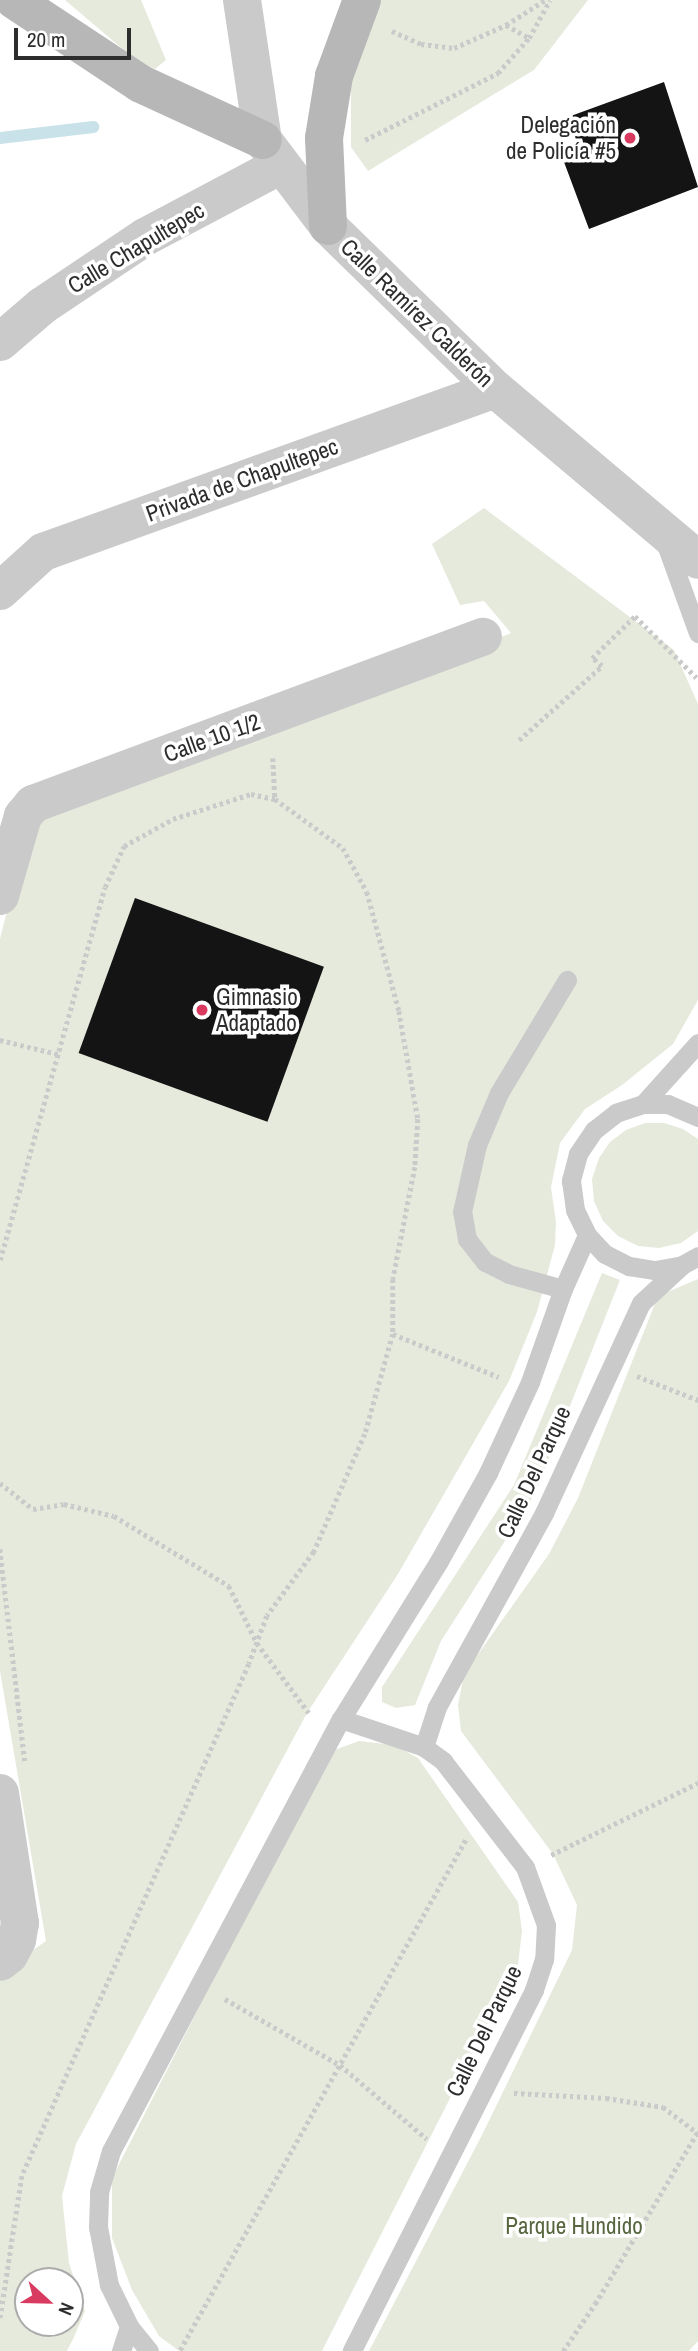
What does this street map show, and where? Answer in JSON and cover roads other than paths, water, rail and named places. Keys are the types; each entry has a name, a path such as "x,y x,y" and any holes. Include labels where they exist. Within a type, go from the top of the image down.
{"main road":[{"path":"14,0 141,84 272,153"},
{"path":"328,226 324,138 334,76 362,0"}],"street":[{"name":"Calle Ramírez Calderón","path":"242,0 272,153 328,226 495,389 698,560"},
{"name":"Calle Chapultepec","path":"0,342 42,306 272,153"},
{"name":"Privada de Chapultepec","path":"0,591 43,552 495,389"},
{"name":"Calle 10 1/2","path":"0,896 23,816 33,804 483,637"},
{"path":"0,1793 20,1923 17,1940 9,1955 0,1962"}],"lane":[{"path":"659,525 698,633"},
{"path":"563,1289 509,1274 485,1262 467,1239 462,1212 477,1145 499,1093 567,980"},
{"name":"Calle Del Parque","path":"643,1104 698,1042"},
{"name":"Calle Del Parque","path":"690,1260 655,1270 629,1266 605,1254 587,1235 575,1210 571,1181 578,1154 594,1129 617,1113 643,1104 668,1104 698,1117"},
{"name":"Calle Del Parque","path":"149,2351 129,2326 109,2285 98,2227 99,2192 111,2151 341,1719 439,1561 488,1473 530,1382 563,1289 587,1235"},
{"name":"Calle Del Parque","path":"424,1747 437,1707 544,1513 641,1303 690,1260"},
{"name":"Calle Del Parque","path":"341,1719 424,1747 443,1761 525,1867 546,1924 544,1959 534,1990 352,2351"},
{"path":"121,2351 129,2326"}],"waterway":[{"path":"0,138 93,127"}],"place":[{"name":"Delegación de Policía #5","path":"630,138"},
{"name":"Gimnasio Adaptado","path":"202,1010"}],"park label":[{"name":"Parque Hundido","path":"574,2226"}]}
